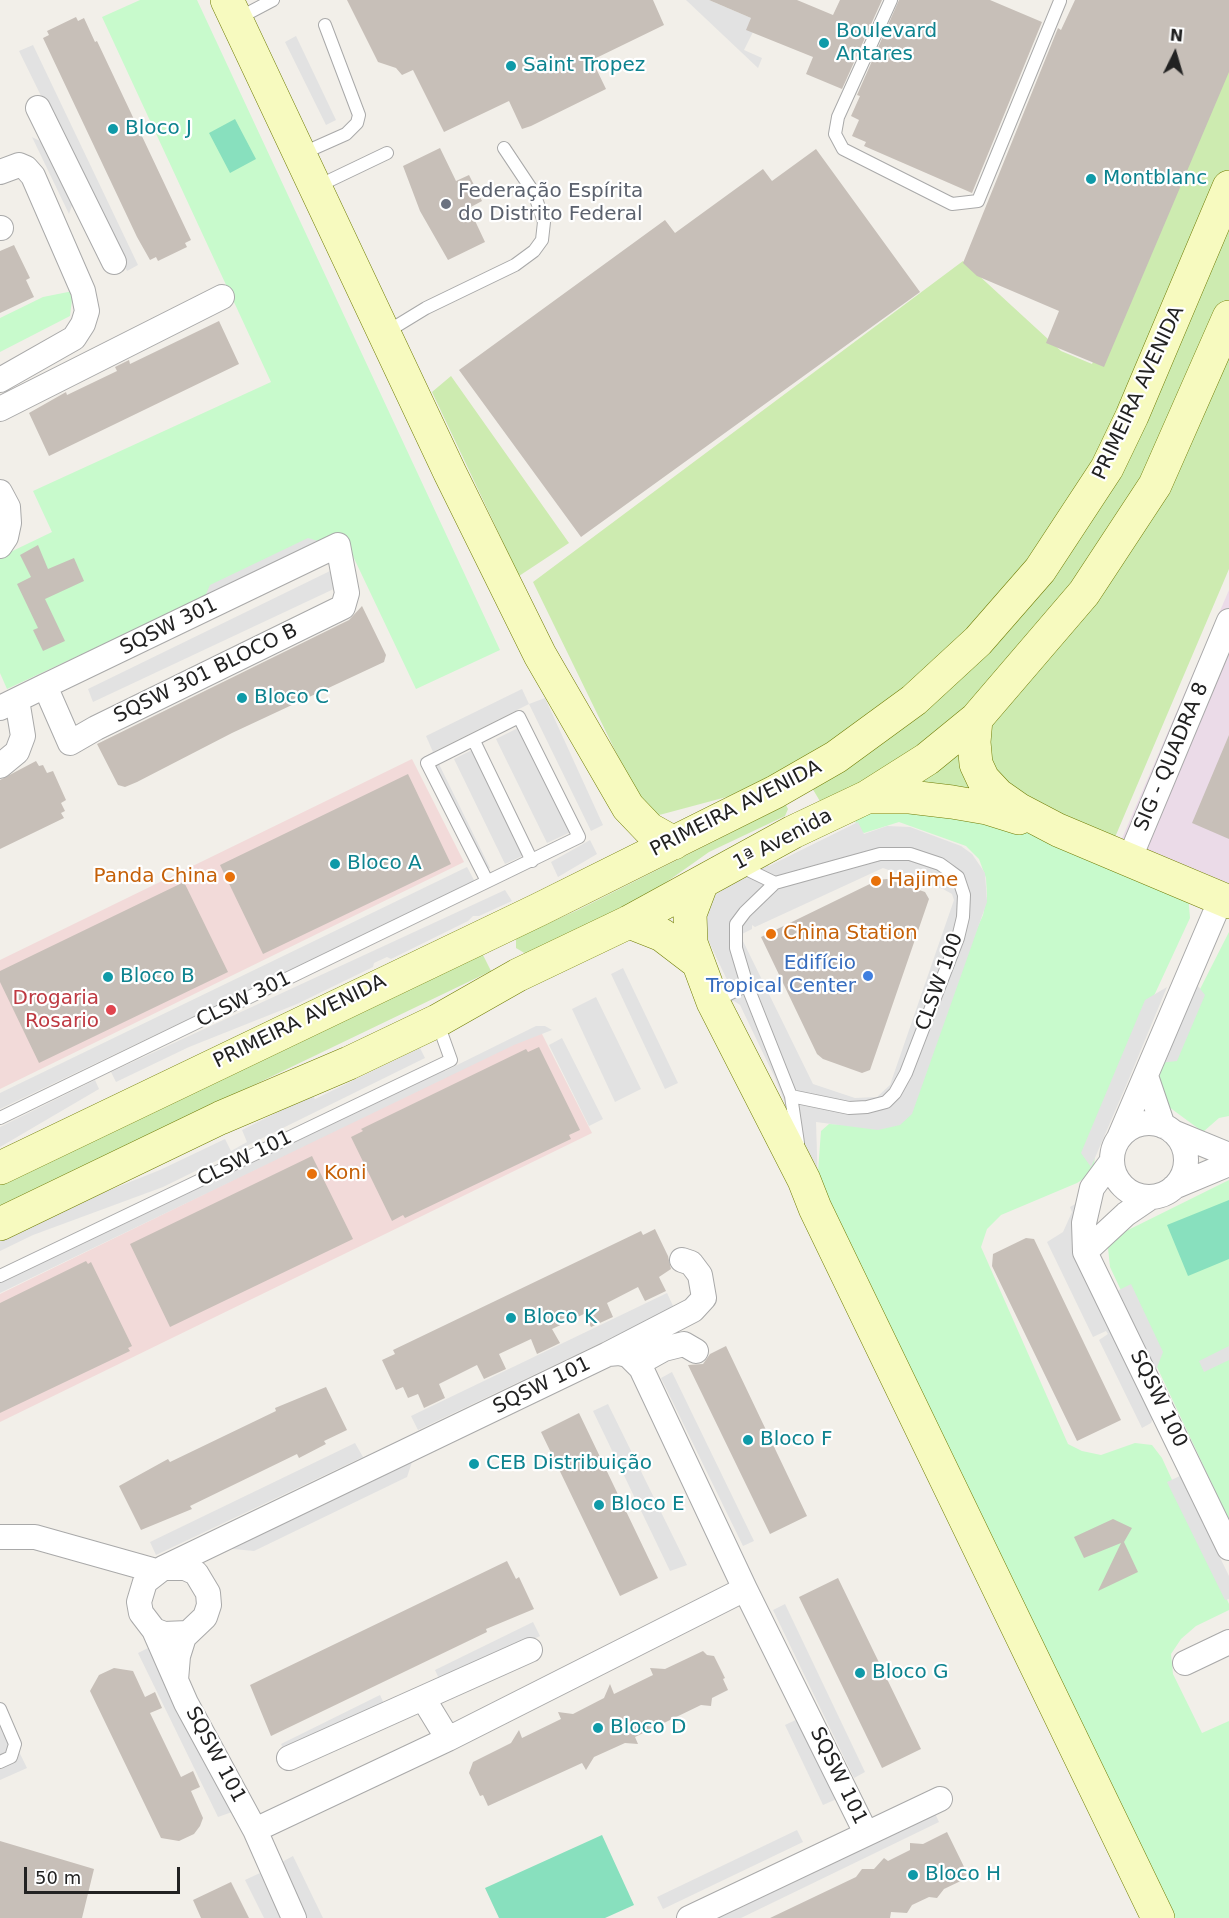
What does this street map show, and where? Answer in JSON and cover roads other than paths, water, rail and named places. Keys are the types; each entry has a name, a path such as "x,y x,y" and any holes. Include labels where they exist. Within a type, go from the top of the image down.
{"main road":[{"path":"232,10 509,596 616,790 644,824 674,843"},
{"name":"PRIMEIRA AVENIDA","path":"0,1168 775,792 836,757 914,700 978,642 1040,570 1107,468 1132,416 1229,187"},
{"path":"867,797 927,759 976,720 1084,593 1155,484 1229,317"},
{"path":"976,720 974,742 976,764 983,778 998,795 1018,809 1058,830 1225,901"},
{"path":"610,873 621,837 616,790"},
{"path":"775,792 785,795 796,807 793,832"},
{"path":"867,797 909,797 987,808 1058,830"},
{"name":"1ª Avenida","path":"701,885 793,832 867,797"},
{"path":"0,1224 220,1118 349,1064 437,1021 518,975 701,885"},
{"path":"701,885 693,901 689,927 696,961 713,1002 804,1180 820,1219 1158,1918"},
{"path":"629,922 662,935 696,961"},
{"path":"504,925 498,939 500,951 518,975"}],"street":[{"path":"38,108 114,262"},
{"path":"0,172 11,166 26,168 33,176 60,232 83,291 87,311 83,324 74,338 0,380"},
{"path":"60,232 91,216"},
{"path":"0,409 47,383 222,297"},
{"path":"43,357 47,383"},
{"path":"0,492 8,507 9,523 6,537 0,546"},
{"name":"SQSW 301","path":"8,704 339,546"},
{"name":"SQSW 301 BLOCO B","path":"45,686 70,743 96,728 343,607 347,593 339,546"},
{"name":"SIG - QUADRA 8","path":"1129,860 1229,621"},
{"path":"0,766 17,752 23,736 8,704"},
{"path":"1151,1197 1128,1191 1119,1183 1115,1150 1225,901"},
{"path":"1146,1076 1168,1129 1181,1142 1185,1166 1174,1188"},
{"path":"1115,1150 1138,1125 1168,1129 1229,1155"},
{"name":"SQSW 100","path":"1115,1150 1092,1188 1084,1223 1085,1252 1229,1548"},
{"path":"1085,1252 1126,1214 1151,1197 1164,1194 1229,1164"},
{"path":"608,1354 693,1310 704,1298 700,1275 691,1263 682,1260"},
{"path":"637,1364 664,1349 684,1344 696,1351"},
{"name":"SQSW 101","path":"160,1569 608,1354 628,1355 637,1364 866,1833"},
{"path":"0,1537 35,1537 102,1558 160,1569 185,1568 196,1573 204,1582 208,1593 207,1611 198,1626 188,1633 178,1656 176,1680"},
{"path":"204,1582 221,1540"},
{"path":"102,1558 140,1598"},
{"path":"160,1569 145,1582 140,1598 141,1613 154,1630 164,1634 188,1633"},
{"path":"255,1830 448,1738 745,1589"},
{"name":"SQSW 101","path":"154,1630 176,1680 255,1830 294,1918"},
{"path":"1185,1663 1229,1642"},
{"path":"289,1758 530,1650"},
{"path":"423,1698 448,1738"},
{"name":"SQSW 101","path":"689,1918 940,1799"}],"lane":[{"path":"232,10 273,0"},
{"path":"891,0 837,117 835,134 843,148 952,204 978,201 1059,0"},
{"path":"299,154 346,134 357,123 359,115 325,25"},
{"path":"384,334 426,308 515,265 534,251 542,240 544,222 534,193 504,148"},
{"path":"315,188 387,153"},
{"name":"CLSW 301","path":"0,1118 579,837 519,717 474,741"},
{"path":"487,881 427,763 474,741 532,861"},
{"name":"CLSW 100","path":"791,1096 849,1108 867,1107 886,1102 895,1093 906,1073 958,938 963,917 964,895 958,877 940,864 910,854 880,854 776,883 745,912 736,924 736,948 747,985 791,1096 804,1180"},
{"path":"736,864 776,883"},
{"path":"713,1002 747,985"},
{"name":"CLSW 101","path":"0,1276 452,1060 437,1021"},
{"path":"0,1710 15,1744 11,1757 0,1762"}],"place":[{"name":"Boulevard Antares","path":"824,43"},
{"name":"Saint Tropez","path":"511,66"},
{"name":"Bloco J","path":"113,129"},
{"name":"Montblanc","path":"1091,179"},
{"name":"Federação Espírita do Distrito Federal","path":"446,204"},
{"name":"Bloco C","path":"242,698"},
{"name":"Bloco A","path":"335,864"},
{"name":"Panda China","path":"230,877"},
{"name":"Hajime","path":"876,881"},
{"name":"China Station","path":"771,934"},
{"name":"Edifício Tropical Center","path":"868,976"},
{"name":"Bloco B","path":"108,977"},
{"name":"Drogaria Rosario","path":"111,1010"},
{"name":"Koni","path":"312,1174"},
{"name":"Bloco K","path":"511,1318"},
{"name":"Bloco F","path":"748,1440"},
{"name":"CEB Distribuição","path":"474,1464"},
{"name":"Bloco E","path":"599,1505"},
{"name":"Bloco G","path":"860,1673"},
{"name":"Bloco D","path":"598,1728"},
{"name":"Bloco H","path":"913,1875"}]}
